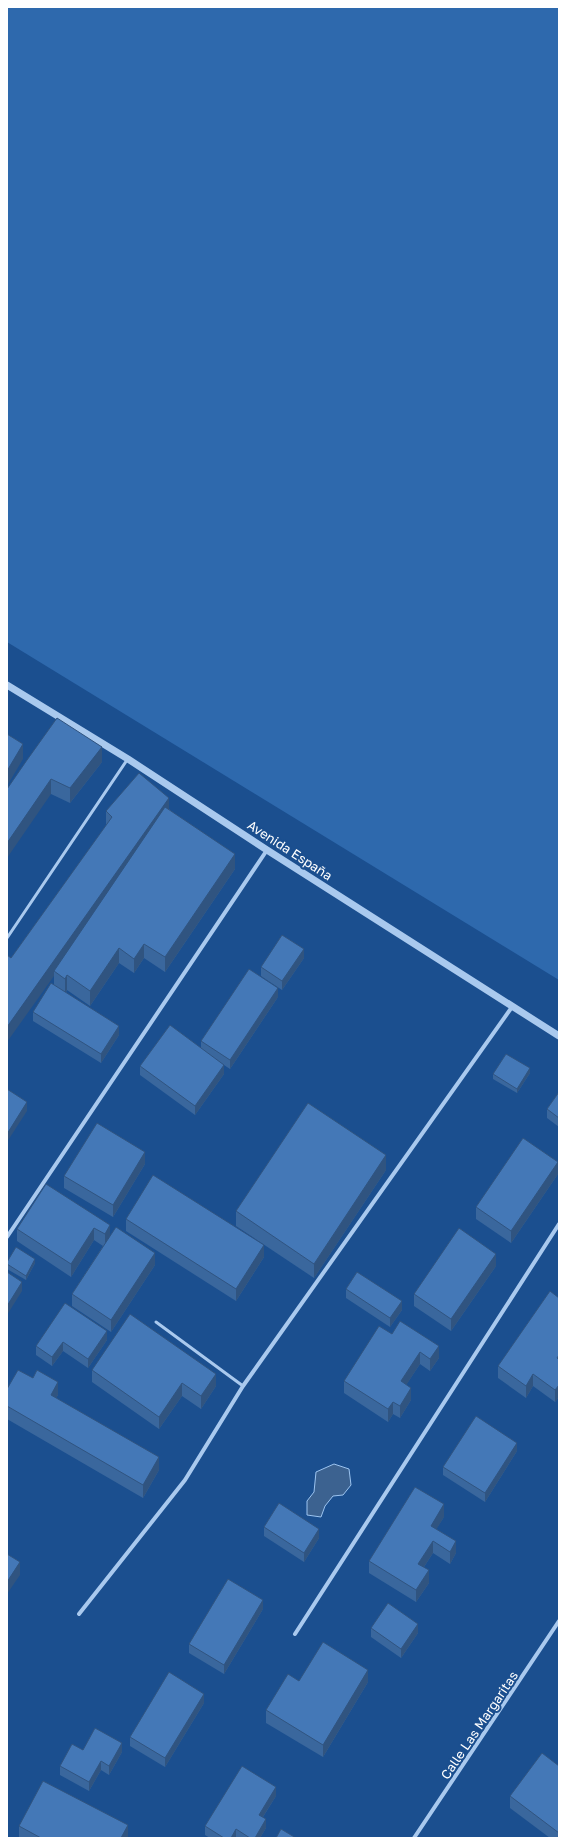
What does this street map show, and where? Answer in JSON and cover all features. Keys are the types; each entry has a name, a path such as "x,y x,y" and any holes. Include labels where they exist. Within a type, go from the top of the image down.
{"street":[{"name":"Avenida España","path":"7,685 128,758 267,850 559,1036"},
{"path":"7,1237 267,850"},
{"path":"79,1614 185,1480 243,1386 512,1007"},
{"path":"295,1634 559,1224"},
{"name":"Calle Las Margaritas","path":"414,1838 559,1621"}],"lane":[{"path":"7,938 128,758"},
{"path":"156,1322 243,1386"}],"shaded area":[{"path":"7,7 559,7 559,980 7,642"},
{"path":"334,1464 349,1469 351,1485 343,1495 333,1496 325,1506 321,1517 307,1515 307,1501 314,1492 316,1472"}],"building":[{"path":"57,718 102,747 70,788 51,779 7,843 7,789"},
{"path":"7,734 23,744 7,771"},
{"path":"139,773 169,798 7,1027 7,955 11,958 112,817 106,811"},
{"path":"165,807 235,854 165,957 144,944 134,959 119,948 90,991 67,975 65,979 54,971"},
{"path":"282,935 304,949 282,981 261,967"},
{"path":"249,969 278,988 230,1060 201,1041"},
{"path":"51,983 119,1026 101,1054 33,1012"},
{"path":"170,1025 224,1065 195,1106 140,1066"},
{"path":"506,1054 530,1068 517,1089 493,1074"},
{"path":"7,1089 27,1102 7,1134"},
{"path":"559,1092 559,1118 547,1109"},
{"path":"308,1103 386,1155 314,1264 236,1211"},
{"path":"97,1123 145,1152 113,1205 64,1176"},
{"path":"523,1138 558,1162 511,1231 476,1207"},
{"path":"153,1175 264,1245 236,1289 126,1219"},
{"path":"46,1184 110,1225 105,1234 94,1228 71,1264 17,1229"},
{"path":"116,1227 155,1253 111,1320 72,1294"},
{"path":"459,1228 496,1254 451,1319 414,1294"},
{"path":"16,1247 35,1259 26,1276 7,1264"},
{"path":"7,1272 22,1282 7,1306"},
{"path":"357,1272 402,1301 390,1318 346,1289"},
{"path":"550,1291 559,1298 559,1355 557,1358 559,1360 559,1385 555,1390 533,1374 526,1386 498,1366"},
{"path":"65,1303 107,1331 88,1359 63,1342 52,1357 36,1346"},
{"path":"130,1314 216,1374 201,1396 182,1383 159,1417 92,1370"},
{"path":"400,1321 439,1346 430,1359 420,1352 401,1381 411,1388 400,1406 393,1402 388,1409 344,1381 379,1326 392,1334"},
{"path":"18,1370 33,1378 37,1370 58,1382 51,1395 159,1457 143,1485 7,1406 7,1389"},
{"path":"476,1416 517,1443 485,1493 443,1467"},
{"path":"415,1487 444,1504 431,1526 456,1541 450,1552 433,1541 418,1564 429,1570 416,1590 369,1561"},
{"path":"279,1503 319,1529 304,1553 264,1527"},
{"path":"7,1554 20,1562 7,1582"},
{"path":"228,1579 263,1600 224,1665 189,1644"},
{"path":"388,1603 418,1624 401,1649 371,1628"},
{"path":"323,1642 368,1670 323,1745 266,1710 288,1674 299,1681"},
{"path":"169,1672 204,1694 165,1758 130,1737"},
{"path":"95,1728 122,1743 109,1766 101,1761 89,1782 60,1766 72,1744 83,1750"},
{"path":"542,1753 559,1766 559,1833 510,1796"},
{"path":"242,1766 276,1787 259,1815 266,1819 255,1838 250,1838 236,1829 231,1838 224,1838 205,1826"},
{"path":"43,1781 128,1825 121,1838 41,1838 19,1826"},
{"path":"281,1829 296,1838 276,1838"}]}
